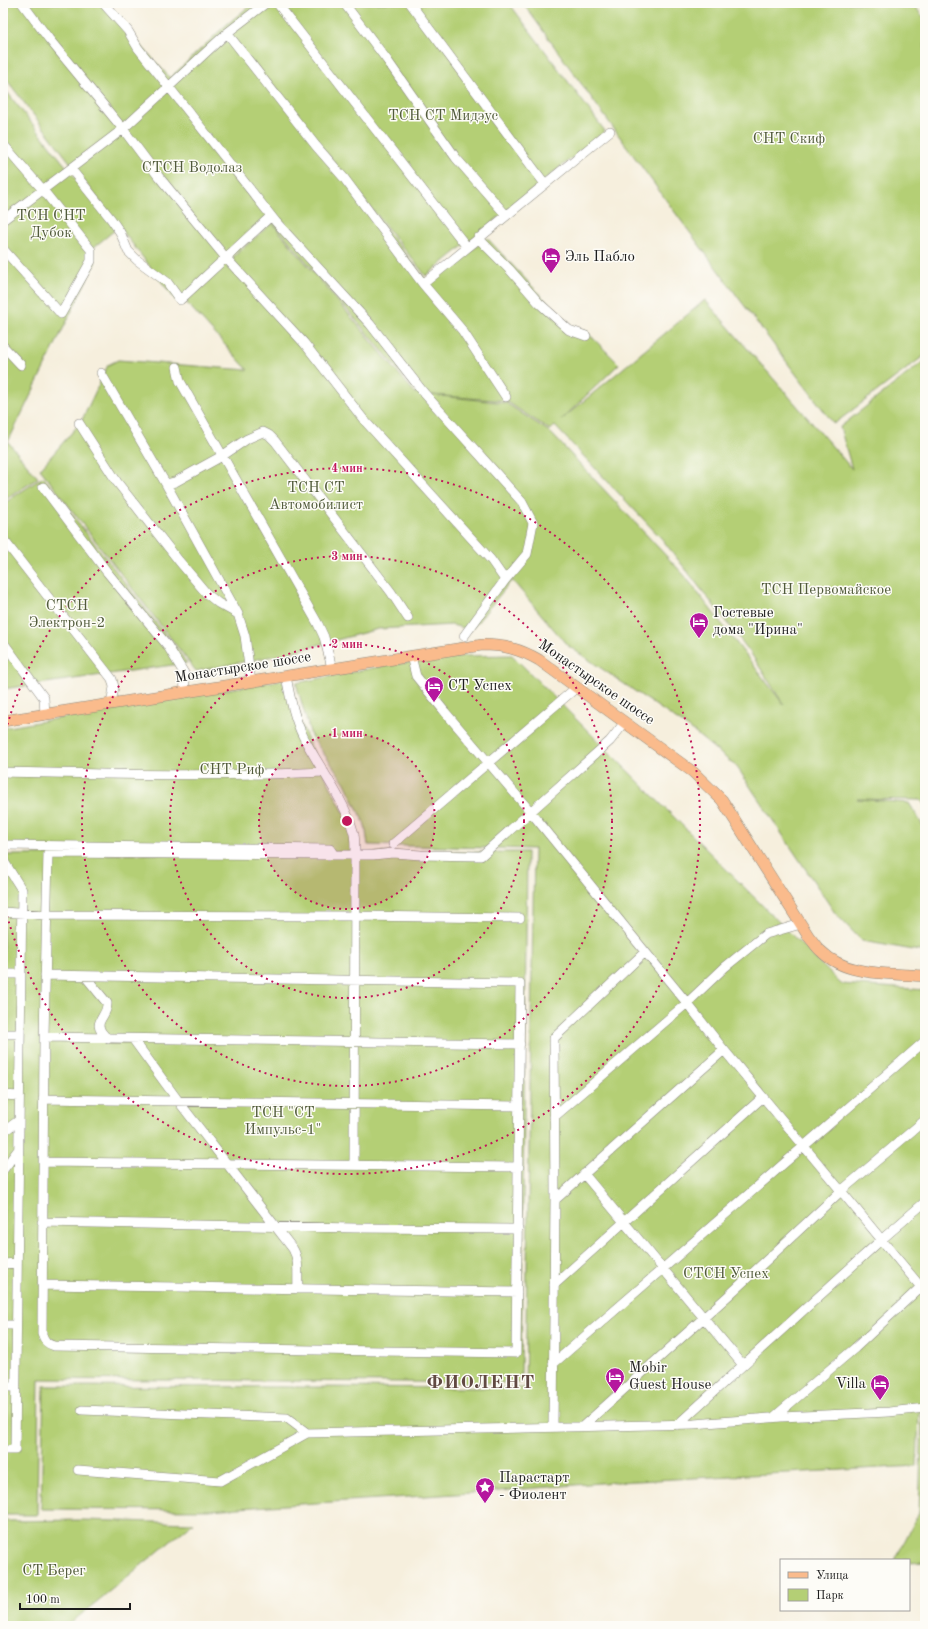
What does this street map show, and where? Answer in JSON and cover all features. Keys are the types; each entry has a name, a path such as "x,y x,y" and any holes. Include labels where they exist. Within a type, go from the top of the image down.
{"main road":[{"name":"Монастырское шоссе","path":"3,721 482,645 502,645 526,653 577,687 693,772 722,800 801,924 821,952 836,962 853,969 870,972 925,976"}],"street":[{"path":"22,3 49,39 123,128 158,177 226,258 304,343 364,420 491,560 505,580"},
{"path":"103,3 128,31 138,48 271,216 370,324 424,393 522,502 533,523 528,554 505,580 464,636"},
{"path":"3,220 123,128 227,33 266,3"},
{"path":"277,3 467,247"},
{"path":"344,3 387,60 456,158 506,215"},
{"path":"410,3 545,184"},
{"path":"227,33 316,146 344,178 423,284 462,330 506,397"},
{"path":"423,284 610,131"},
{"path":"3,144 43,190 91,250 91,261 61,314 3,249"},
{"path":"71,169 111,219 120,232 128,251 137,260 167,282 180,300 271,216"},
{"path":"478,238 510,270 539,303 569,330 586,336"},
{"path":"3,346 21,365"},
{"path":"177,367 180,381 222,456 245,493 274,548 318,624 324,637 332,668"},
{"path":"101,373 166,484 238,614 245,636 251,682"},
{"path":"79,423 117,482 179,561 207,594 218,603 238,614"},
{"path":"166,484 175,482 222,456 247,439 263,432 269,435 394,596 408,618"},
{"path":"43,487 107,572 167,645 184,672 185,693"},
{"path":"3,540 112,679 114,686 111,704"},
{"path":"3,642 44,698 45,715"},
{"path":"411,656 416,676 530,811 881,1240 924,1287 774,1418"},
{"path":"286,676 294,716 303,737 324,772 350,822 354,835 354,1165"},
{"path":"393,844 577,687"},
{"path":"45,975 520,982 516,1353 54,1346 48,1344 44,1340 42,1334 43,1099 45,975 46,915 48,853 355,855 393,853 481,856 610,741 625,722"},
{"path":"3,772 279,774 324,772"},
{"path":"3,845 330,849 334,855"},
{"path":"3,860 22,890 15,1450 3,1450"},
{"path":"3,912 46,915 520,918"},
{"path":"554,1117 687,1003 725,967 766,934 801,924"},
{"path":"553,1427 555,1200 554,1038 644,952"},
{"path":"3,974 21,974"},
{"path":"86,976 107,1004 107,1008 99,1020 102,1034 108,1038"},
{"path":"3,1034 20,1034"},
{"path":"44,1038 520,1044"},
{"path":"134,1039 179,1102 276,1226 296,1254 298,1289"},
{"path":"553,1364 925,1041"},
{"path":"555,1200 724,1050"},
{"path":"3,1096 19,1096"},
{"path":"554,1285 764,1097"},
{"path":"43,1099 519,1106"},
{"path":"583,1426 704,1318 841,1191 925,1120"},
{"path":"3,1132 18,1121"},
{"path":"3,1170 18,1150"},
{"path":"43,1162 518,1167"},
{"path":"584,1174 743,1365"},
{"path":"677,1425 925,1202"},
{"path":"42,1222 518,1229"},
{"path":"3,1264 17,1264"},
{"path":"42,1285 517,1292"},
{"path":"3,1325 16,1325"},
{"path":"3,1387 16,1387"},
{"path":"78,1470 220,1481 307,1433 677,1425 889,1412 925,1408"},
{"path":"82,1410 287,1418 307,1433"}],"green space":[{"path":"3,3 103,3 170,78 225,26 253,3 509,3 605,131 426,276 268,80 429,284 487,238 571,328 587,332 619,364 561,420 705,300 852,469 840,427 925,360 925,806 921,800 857,799 909,803 925,829 925,952 862,941 835,913 737,767 689,728 567,645 512,580 471,630 452,625 378,629 284,654 196,671 40,469 81,422 108,365 118,360 248,370 184,300 272,223 415,393 418,393 272,221 177,302 3,75","holes":["432,395 506,401 550,430 555,426 662,539 750,652 784,705 685,576 550,432 506,403"]},
{"name":"СНТ Скиф","path":"523,3 912,3 925,19 925,355 834,424 677,215"},
{"name":"ТСН СНТ Дубок","path":"3,87 116,229 93,248 95,263 8,442 38,478 3,501"},
{"name":"СТСН Электрон-2","path":"43,477 187,663 3,689 3,504"},
{"name":"СТСН Успех","path":"512,655 841,984 925,990 925,1410 919,1413 917,1466 600,1483 208,1510 41,1509 44,1386 525,1388 534,849 368,845 365,825 345,783 311,736 296,683 389,665 463,656"},
{"name":"СНТ Риф","path":"282,680 316,758 354,832 354,852 3,848 3,728"},
{"name":"ТСН \"СТ Импульс-1\"","path":"527,852 521,1383 39,1379 37,1515 3,1515 3,855"},
{"path":"925,1414 925,1562 910,1563 910,1559 896,1559 919,1513 922,1415"},
{"name":"СТ Берег","path":"83,1520 193,1523 67,1626 3,1626 3,1521"}],"place":[{"name":"Эль Пабло","path":"551,274"},
{"name":"Гостевые дома \"Ирина\"","path":"699,639"},
{"name":"СТ Успех","path":"434,703"},
{"name":"Mobir Guest House","path":"615,1394"},
{"name":"Villa","path":"880,1401"},
{"name":"Парастарт - Фиолент","path":"485,1504"}],"district":[{"name":"ФИОЛЕНТ","path":"481,1383"}],"park label":[{"name":"ТСН СТ Мидэус","path":"443,116"},
{"name":"СТСН Водолаз","path":"192,168"},
{"name":"ТСН СТ Автомобилист","path":"316,496"},
{"name":"ТСН Первомайское","path":"826,590"}]}
